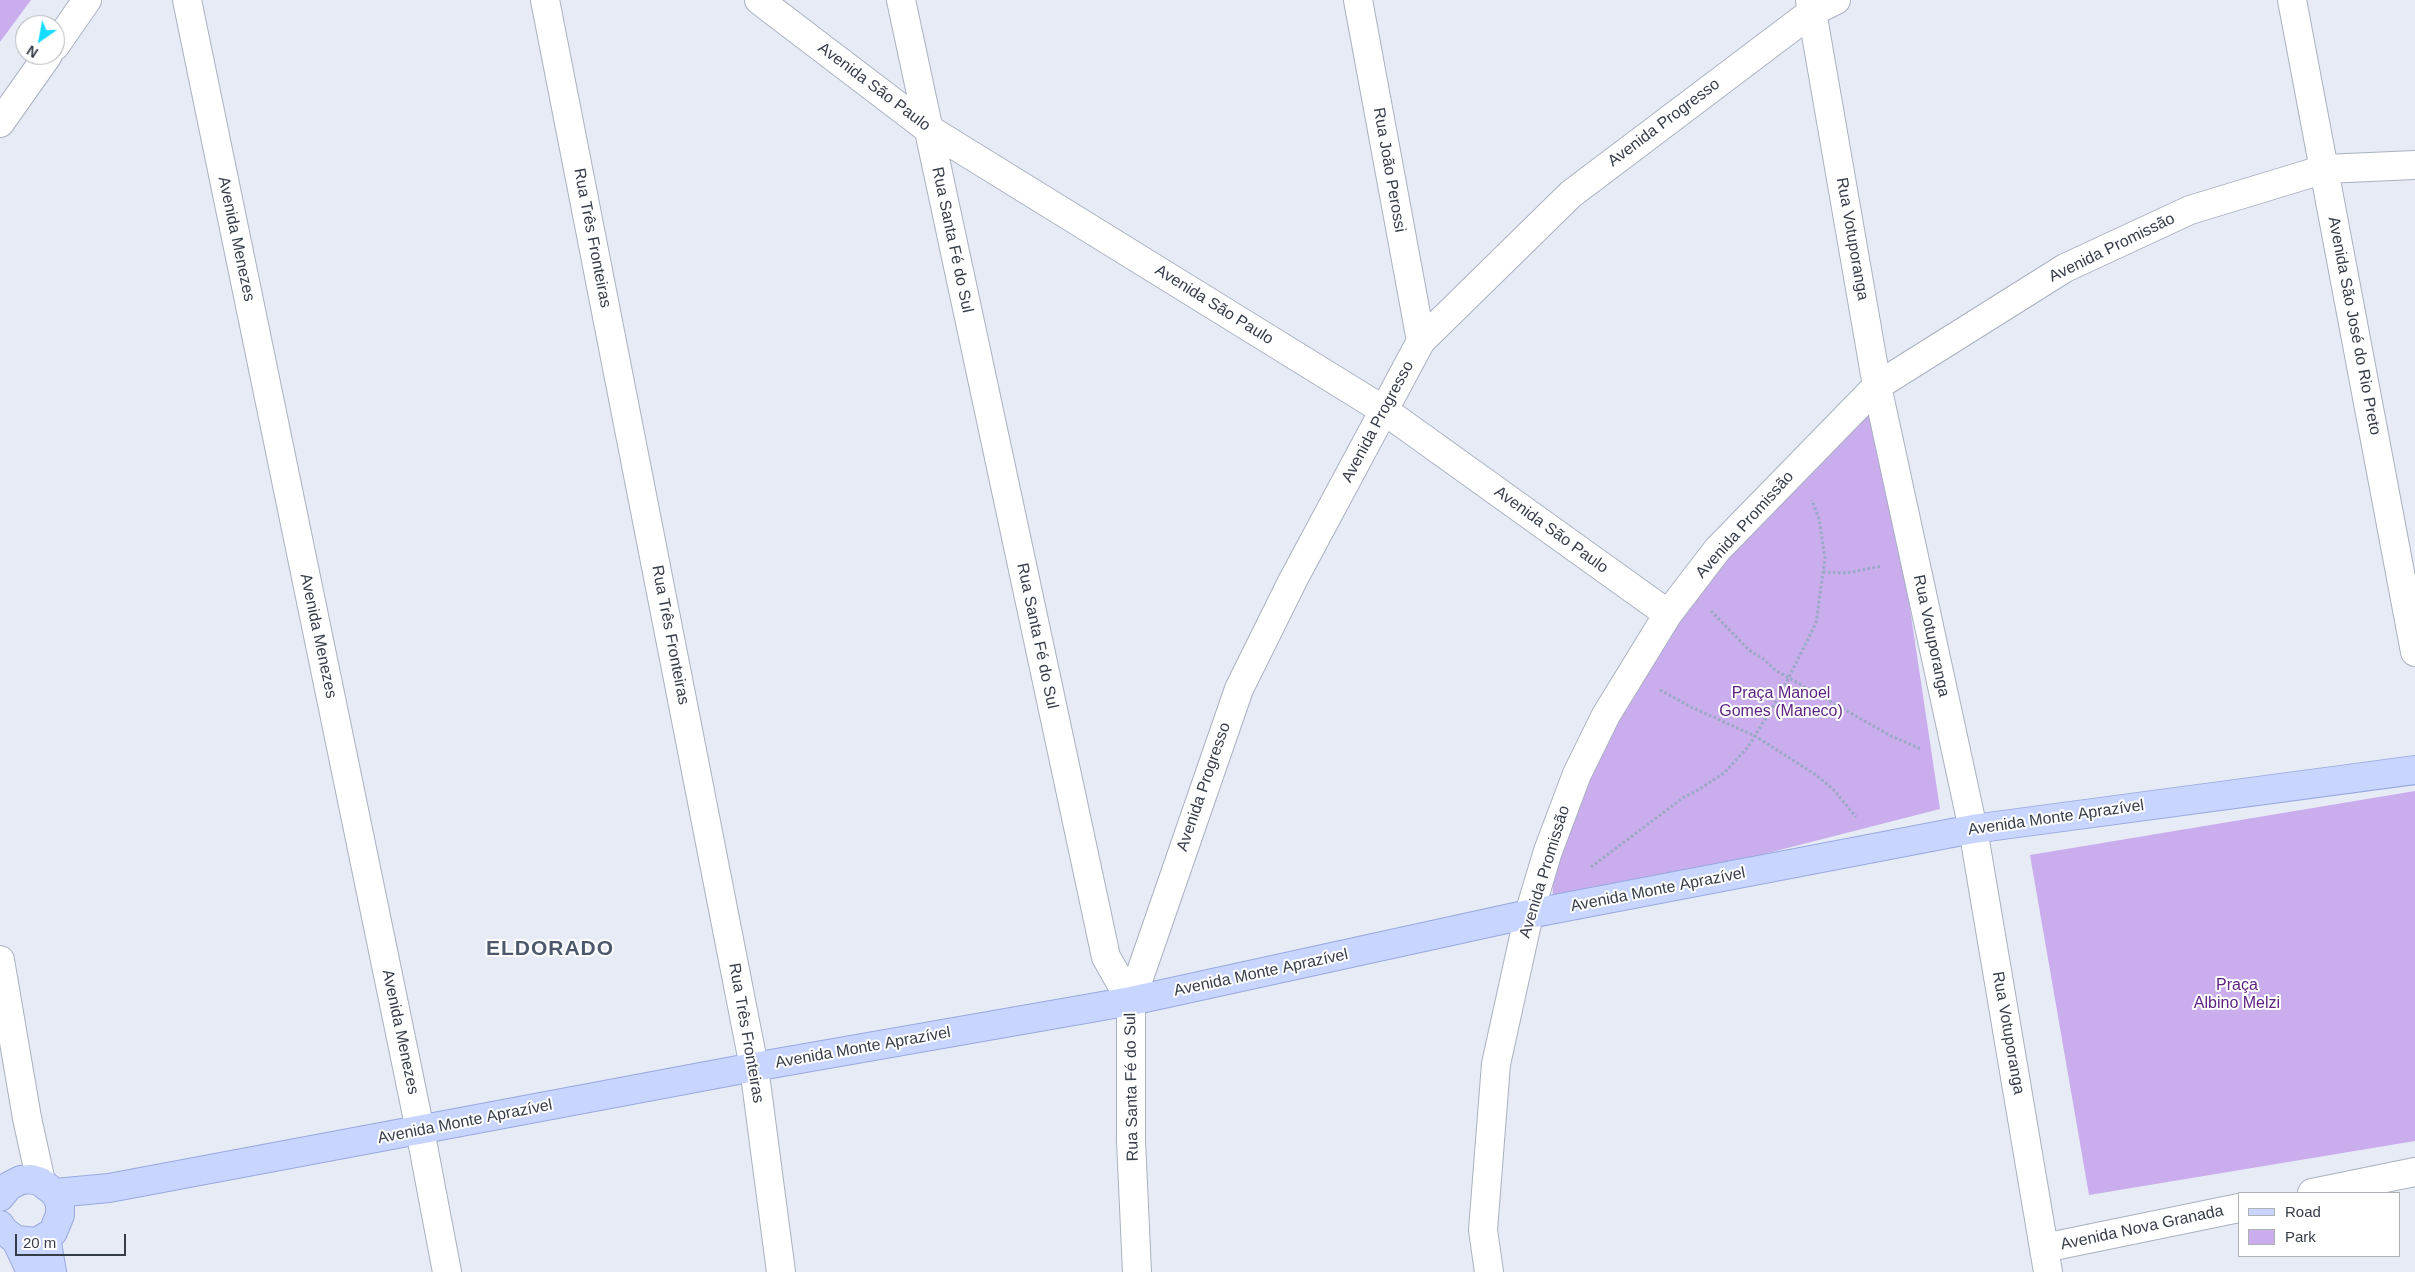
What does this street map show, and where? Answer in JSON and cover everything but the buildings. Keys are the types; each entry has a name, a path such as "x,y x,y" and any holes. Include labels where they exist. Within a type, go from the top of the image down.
{"street":[{"path":"65,32 87,0"},
{"name":"Avenida Menezes","path":"187,0 420,1130 447,1272"},
{"name":"Rua Três Fronteiras","path":"545,0 754,1067 781,1272"},
{"name":"Avenida São Paulo","path":"759,0 927,128 1385,411 1668,614"},
{"name":"Rua Santa Fé do Sul","path":"901,0 1106,958 1131,1001 1131,1141 1137,1272"},
{"name":"Rua João Perossi","path":"1358,0 1420,341"},
{"name":"Avenida São José do Rio Preto","path":"2292,0 2415,652"},
{"name":"Avenida Progresso","path":"1131,1001 1239,689 1293,580 1385,411 1420,341 1571,194 1819,4"},
{"name":"Rua Votuporanga","path":"1819,4 1877,386 1973,829 2046,1260"},
{"path":"0,123 41,65"},
{"name":"Avenida Promissão","path":"1488,1272 1483,1230 1496,1064 1529,914 1548,851 1577,774 1606,715 1668,614 1717,550 1877,386 2065,268 2190,210 2325,169 2415,166"},
{"name":"Avenida Monte Aprazível","path":"21,1187 109,1188 754,1067 1131,1001 1529,914 1973,829 2415,770"},
{"path":"0,960 27,1118 21,1187 60,1203 60,1215 52,1231 52,1272"},
{"path":"2317,1192 2415,1172"},
{"name":"Avenida Monte Aprazível","path":"52,1231 109,1188"},
{"name":"Avenida Nova Granada","path":"2046,1260 2238,1208"},
{"path":"5,1232 37,1242 52,1231"},
{"path":"5,1232 30,1272"}],"path":[{"path":"1806,507 1816,496"},
{"path":"1588,869 1684,797 1724,773 1748,747 1755,736 1789,678 1816,623 1825,558 1818,519 1812,500"},
{"path":"1823,572 1846,573 1885,566"},
{"path":"1705,616 1716,603"},
{"path":"1710,610 1749,650 1789,678 1891,736 1926,751 1924,741"},
{"path":"1652,696 1662,681"},
{"path":"1658,688 1691,707 1755,736 1816,775 1848,806 1859,822"}],"green space":[{"path":"0,0 31,0 20,15 15,15 15,22 0,42"},
{"name":"Praça Manoel Gomes (Maneco)","path":"1879,402 1940,809 1553,908 1552,852 1582,776 1721,554"},
{"name":"Praça Albino Melzi","path":"2415,791 2415,1141 2089,1195 2030,855"}],"district":[{"name":"ELDORADO","path":"550,949"}]}
